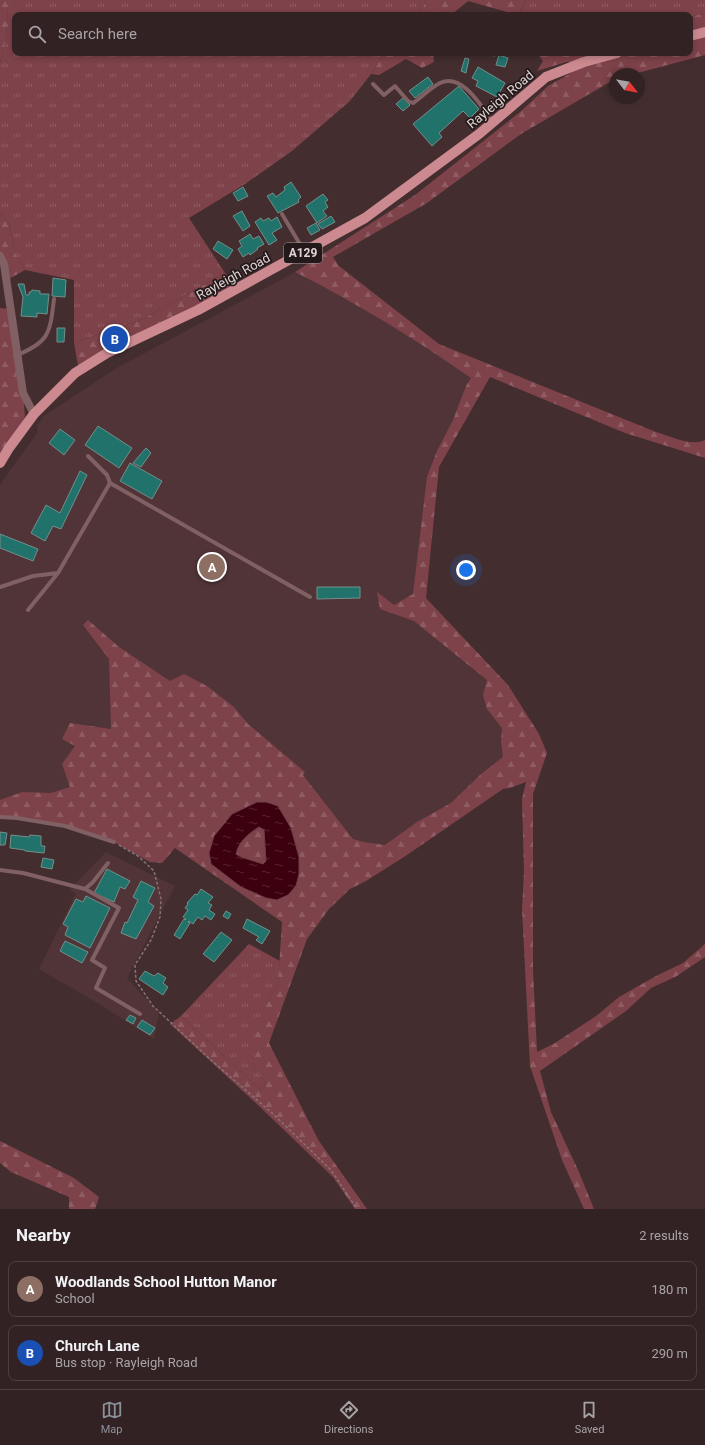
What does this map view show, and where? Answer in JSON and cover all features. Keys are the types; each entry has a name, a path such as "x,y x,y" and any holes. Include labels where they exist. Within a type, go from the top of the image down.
{"main road":[{"path":"693,35 705,32"},
{"name":"Rayleigh Road","path":"0,463 34,414 75,373 107,353 198,310 366,218 479,134 546,77 584,62 606,56"}],"street":[{"path":"0,256 4,264 23,393 34,414"}],"lane":[{"path":"373,84 384,96 395,86 413,104 445,81 457,82 465,88 493,122"},
{"path":"282,214 304,252"},
{"path":"17,355 30,350 46,338 51,321 54,299"},
{"path":"88,456 107,474 110,482 310,597"},
{"path":"28,610 58,574 110,482"},
{"path":"0,587 33,576 58,574"},
{"path":"0,817 17,818 65,826 114,842"},
{"path":"85,889 93,882 108,863"},
{"path":"0,870 23,873 85,889 119,908 92,960 105,968 96,988 140,1014"}],"path":[{"path":"114,842 138,856 154,871 161,900 160,916 150,940 135,965 136,982 153,1006 211,1060 272,1113 330,1170 357,1209"}],"shaded area":[{"path":"314,262 480,377 436,464 422,596 538,739 374,866 303,775 305,772 138,834 0,811 0,485 38,432 37,425 42,420 41,418 115,369"},
{"path":"106,852 175,886 127,978 159,1013 154,1039 99,1004 39,969 76,893 69,890"}],"green space":[{"path":"0,0 16,0 8,9 6,38 0,63"},
{"path":"16,0 426,0 419,12 12,12 12,56 383,56 350,101 292,151 245,184 189,218 225,273 143,319 74,343 74,280 25,270 16,255 9,223 0,213 0,63 6,38 8,8"},
{"path":"426,0 526,0 520,12 507,12 468,1 455,12 419,12"},
{"path":"526,0 705,0 705,13 693,16 693,12 520,12"},
{"path":"705,13 705,32 693,35 693,16"},
{"path":"705,36 705,55 645,71 645,68 609,68 609,83 521,134 427,203 333,257 339,266 439,344 656,432 687,442 699,442 705,440 705,458 625,433 490,377 439,467 426,598 508,685 539,734 547,753 533,794 533,970 537,1052 555,1043 596,1016 619,997 683,963 705,944 705,957 677,976 651,988 626,1011 540,1071 551,1112 579,1172 594,1209 584,1209 562,1160 530,1066 522,909 524,872 522,799 526,782 503,789 404,857 366,881 350,889 329,909 307,939 269,1043 319,1141 367,1209 355,1209 333,1177 170,1024 181,1016 262,1091 266,1083 253,1066 256,1034 265,1007 278,984 282,922 175,848 162,863 150,862 114,842 65,826 0,817 0,800 22,792 51,793 70,787 62,764 75,746 62,739 70,723 111,729 109,659 83,625 88,620 119,647 170,681 184,674 207,686 234,707 248,724 305,772 303,775 353,839 385,845 417,822 451,803 480,775 503,757 501,742 502,728 487,709 483,695 487,680 414,621 380,609 377,592 394,605 413,594 427,477 437,451 453,420 466,386 471,378 429,349 385,322 341,296 295,272 415,195 520,112 548,86 585,65 622,56 693,56 693,40","holes":["278,806 266,898 211,864"]},
{"path":"383,56 433,56 434,62 422,68 406,59 379,75 371,74"},
{"path":"539,56 606,56 584,62 566,62 537,71 543,61"},
{"path":"0,213 9,223 16,255 25,270 7,280 0,256"},
{"path":"225,273 236,289 79,371 74,343 143,319"},
{"path":"0,308 10,309 23,393 25,417 0,461"},
{"path":"259,827 264,830 266,861 263,865 236,854 242,841"},
{"path":"249,944 280,961 278,984 265,1007 253,1066 266,1083 262,1091 181,1016"},
{"path":"0,1141 74,1178 99,1197 95,1209 69,1209 69,1197 11,1172 0,1163"}],"water":[{"path":"257,802 267,802 278,806 291,828 299,857 299,874 296,886 288,895 277,900 266,898 241,887 211,864 209,853 214,836 232,814","holes":["259,827 264,830 266,861 263,864 236,854 239,845 248,835"]}],"building":[{"path":"499,56 508,58 505,67 496,65"},
{"path":"465,58 469,59 466,73 461,71"},
{"path":"478,67 505,83 497,97 476,86 478,81 472,78"},
{"path":"428,77 433,84 415,98 409,91"},
{"path":"459,86 479,109 470,118 463,111 439,133 442,137 432,146 413,124"},
{"path":"403,98 410,105 403,111 396,104"},
{"path":"291,182 301,197 298,200 299,202 278,213 267,196 273,193 276,197 285,190 284,187"},
{"path":"243,187 248,196 238,201 233,193"},
{"path":"323,194 328,200 325,202 328,207 323,211 327,216 317,223 306,206"},
{"path":"242,211 250,226 243,231 233,216"},
{"path":"331,216 335,222 322,229 318,224"},
{"path":"277,217 282,227 272,233 277,240 269,245 255,222 261,218 263,221 269,218 271,221"},
{"path":"316,223 320,230 311,235 307,228"},
{"path":"250,234 253,239 259,236 264,244 250,255 249,253 243,257 238,249 242,246 239,241"},
{"path":"218,241 233,250 227,259 213,249"},
{"path":"53,278 66,280 65,297 52,296"},
{"path":"18,284 24,284 26,295 29,295 29,292 32,290 40,291 40,294 49,294 47,314 37,313 37,317 21,316 23,297"},
{"path":"57,328 65,328 64,342 57,342"},
{"path":"98,426 132,448 119,468 85,445"},
{"path":"60,429 75,440 64,455 49,443"},
{"path":"146,448 151,453 141,467 133,463"},
{"path":"130,463 162,481 152,499 120,481"},
{"path":"80,471 87,475 61,529 53,526 45,541 31,533 46,505 60,513"},
{"path":"0,534 38,549 33,561 0,548"},
{"path":"317,587 360,587 360,598 317,599"},
{"path":"0,832 7,833 5,845 0,845"},
{"path":"11,835 29,837 30,835 41,836 41,846 45,846 44,853 10,848"},
{"path":"43,858 54,860 52,869 41,867"},
{"path":"107,869 130,881 125,889 120,887 114,902 94,893"},
{"path":"141,881 155,888 148,902 154,906 136,939 121,933 125,922 127,923 138,900 133,897"},
{"path":"201,889 213,897 208,903 212,905 209,910 215,914 211,920 205,916 202,920 198,917 193,924 189,921 188,922 190,923 180,939 174,935 184,919 186,919 183,917 188,910 185,908 188,904 187,903 195,894 197,895"},
{"path":"86,896 110,908 90,948 65,935 68,927 63,924 76,899 83,902"},
{"path":"226,911 231,914 228,919 223,916"},
{"path":"247,919 270,931 262,944 256,940 259,937 243,928"},
{"path":"221,932 232,940 214,962 203,954"},
{"path":"65,941 88,952 82,963 60,951"},
{"path":"145,971 154,976 158,973 166,978 163,983 168,987 163,995 139,979"},
{"path":"130,1015 136,1018 133,1024 126,1020"},
{"path":"142,1020 155,1028 150,1035 137,1027"}],"place":[{"name":"Church Lane","path":"115,339"},
{"name":"Woodlands School Hutton Manor","path":"212,567"}]}
